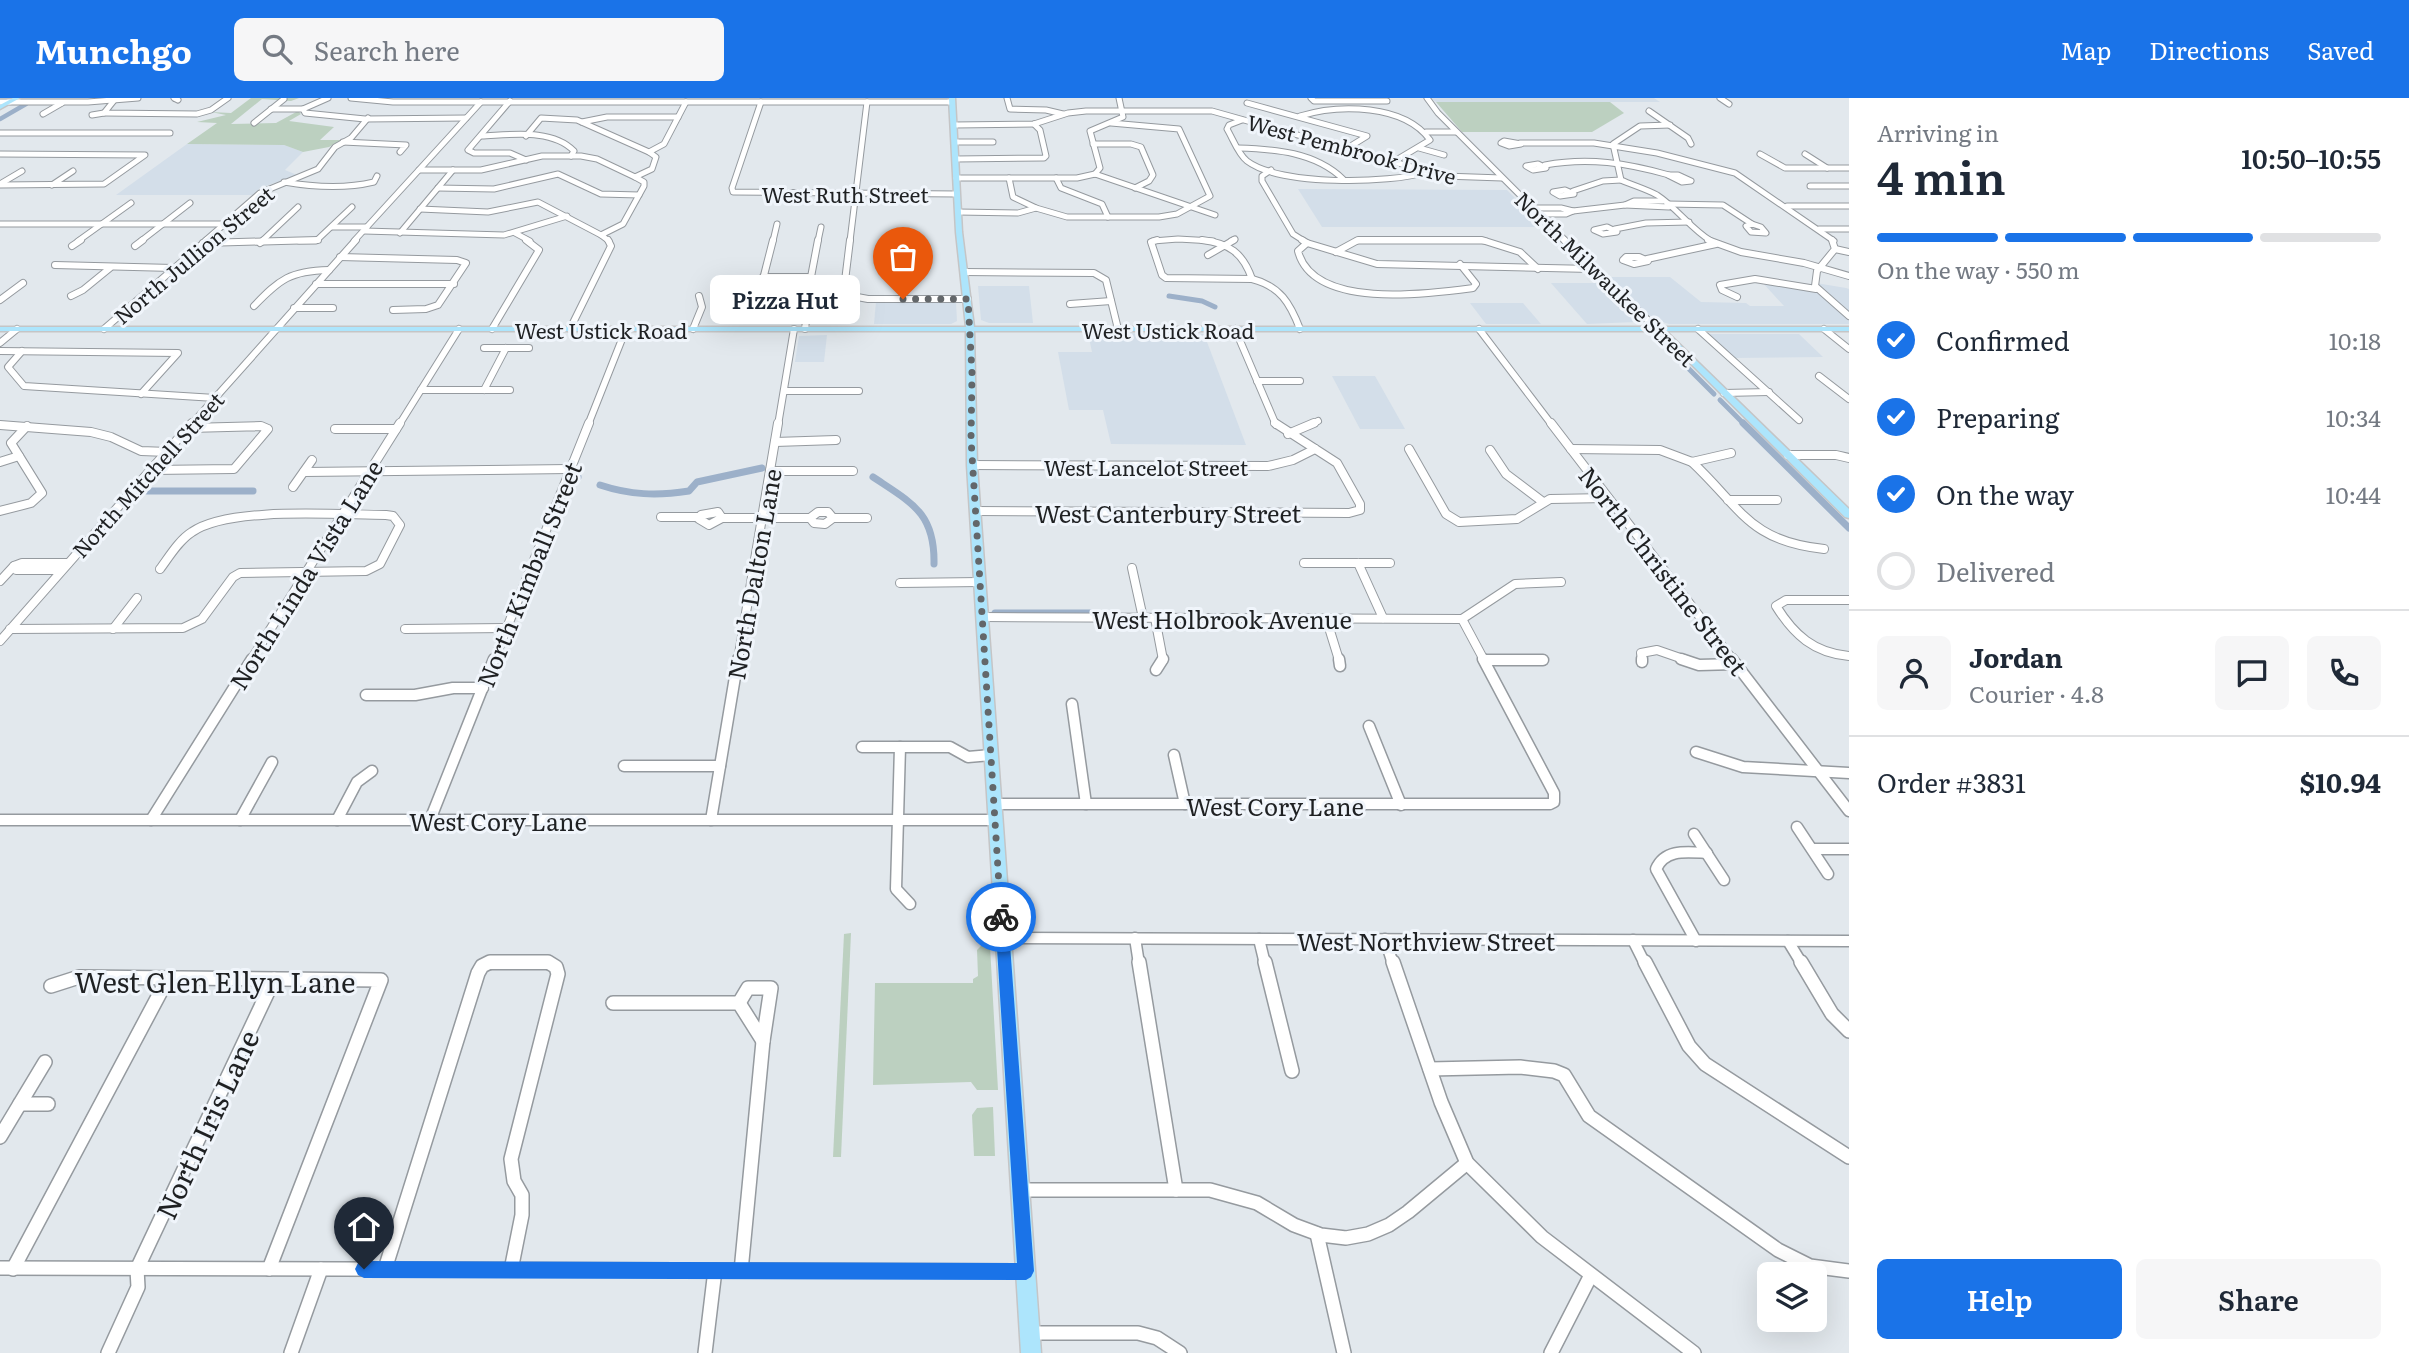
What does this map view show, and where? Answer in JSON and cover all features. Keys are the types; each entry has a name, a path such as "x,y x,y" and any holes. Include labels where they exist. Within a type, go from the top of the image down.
{"main road":[{"path":"0,105 18,98"},
{"path":"952,100 958,212 970,330 972,465 1031,1353"},
{"name":"North Milwaukee Street","path":"1657,328 1788,455 1844,505 1849,515"},
{"name":"West Ustick Road","path":"0,329 1849,329"}],"street":[{"path":"9,102 138,98"},
{"path":"92,115 202,113 228,98"},
{"path":"271,109 303,109 328,98"},
{"path":"351,98 481,102 952,100"},
{"path":"1007,98 1009,108 1012,109 1046,110 1063,114"},
{"path":"1095,174 1100,168 1090,131 1123,117 1124,111 1119,98"},
{"name":"North Milwaukee Street","path":"1427,98 1592,269 1657,328"},
{"path":"1720,98 1729,104"},
{"path":"254,123 285,99"},
{"path":"1312,99 1386,99"},
{"path":"104,113 115,100"},
{"path":"511,100 469,152 510,153 526,160"},
{"path":"1223,114 1249,101 1367,136 1346,149"},
{"path":"1350,101 1357,110"},
{"path":"43,114 62,102"},
{"name":"North Mitchell Street","path":"0,641 294,308 481,102"},
{"path":"649,152 664,145 686,102"},
{"name":"West Ruth Street","path":"761,102 733,192 957,194"},
{"path":"867,102 843,285 852,296 877,300 968,299"},
{"path":"303,109 305,113 313,115 466,118"},
{"path":"1300,116 1315,110 1357,110 1421,126 1430,140 1393,162"},
{"name":"West Pembrook Drive","path":"954,125 1034,124 1082,111 1206,111 1427,172 1462,178 1502,178"},
{"path":"1389,118 1403,111"},
{"path":"1649,111 1688,138 1691,144"},
{"path":"582,122 607,117 678,117"},
{"name":"North Jullion Street","path":"104,329 260,193 318,169 335,147 353,136 368,118"},
{"path":"416,126 423,118"},
{"path":"526,136 541,118 570,118 582,122 656,157 652,169 635,177"},
{"path":"1242,120 1227,127 1249,162 1298,178 1402,179 1427,172"},
{"path":"1009,178 1013,197 1062,216 1169,216 1206,200 1210,193 1179,129 1111,123"},
{"path":"956,159 1044,158 1046,156 1040,130 1034,124"},
{"path":"1621,180 1612,146 1615,141 1640,126 1670,125"},
{"path":"1426,132 1457,132"},
{"path":"0,134 170,133 0,134"},
{"path":"481,136 553,138 571,146 574,151 571,156"},
{"path":"1520,143 1562,141 1612,146 1657,153 1735,173 1834,241 1835,249"},
{"path":"343,142 406,145 400,152"},
{"path":"955,142 993,142"},
{"path":"1093,144 1131,144 1141,147 1153,175 1150,181 1135,188"},
{"path":"1238,148 1271,149 1303,157 1332,167 1343,179"},
{"path":"1419,148 1444,155"},
{"path":"0,154 145,155 104,184 0,185"},
{"path":"1760,154 1782,168 1849,169"},
{"path":"1805,154 1827,169"},
{"path":"419,170 492,169 542,156 597,159 644,184 623,223 601,235"},
{"path":"1545,166 1572,160 1616,163 1639,166 1669,175"},
{"path":"0,185 22,170"},
{"path":"52,185 74,170"},
{"path":"400,233 453,170"},
{"path":"1271,170 1262,176 1262,181 1293,234 1307,243 1336,252 1377,264 1592,269"},
{"path":"438,188 494,189 558,174 601,194 639,195"},
{"path":"956,178 1056,178 1095,174 1215,215"},
{"path":"284,181 303,185 363,185 374,182 377,176"},
{"path":"1056,178 1061,188 1102,204 1108,217"},
{"path":"1573,191 1603,181 1621,180 1656,195 1689,222 1699,234 1716,244 1849,276"},
{"path":"1810,186 1849,186"},
{"path":"1532,208 1573,211 1625,205 1634,201 1723,205 1752,224"},
{"path":"419,209 488,212 535,202 607,238 611,246 570,329"},
{"path":"72,247 131,203"},
{"path":"135,246 190,203"},
{"path":"1785,206 1849,206"},
{"path":"260,243 298,207"},
{"path":"203,243 316,241 352,207"},
{"path":"958,212 1018,212 1036,208"},
{"path":"1538,214 1566,214 1573,211"},
{"path":"332,228 492,236 516,233 567,216"},
{"path":"1615,229 1646,223 1689,222"},
{"path":"0,224 225,224"},
{"path":"760,291 777,224"},
{"path":"805,329 809,298 817,286 811,277 821,227"},
{"path":"1818,229 1849,229"},
{"path":"492,329 539,250 536,245 516,233"},
{"path":"1208,255 1235,239"},
{"path":"1336,252 1365,239 1471,239 1517,247 1538,269"},
{"path":"1252,279 1242,256 1224,246 1193,240 1152,241 1162,275 1166,278 1252,279 1272,284 1281,290 1300,329"},
{"path":"1307,243 1298,251 1305,267 1339,289 1447,291 1473,288 1475,284 1460,264"},
{"path":"1647,259 1716,244"},
{"path":"1835,249 1849,252"},
{"path":"1816,289 1813,275 1835,249"},
{"path":"340,257 463,261 467,265 441,302 433,307 393,310"},
{"path":"55,264 65,267 173,268"},
{"path":"71,296 83,290 110,268"},
{"path":"254,306 285,274 297,270 329,270"},
{"path":"964,272 1086,272 1101,276 1106,280 1118,329"},
{"path":"763,277 811,277"},
{"path":"1737,297 1721,290 1720,285 1750,278 1816,289 1849,316"},
{"path":"0,300 23,283"},
{"path":"316,284 454,284"},
{"path":"693,329 702,307 699,296"},
{"path":"1070,304 1111,301"},
{"path":"294,308 333,308"},
{"path":"1698,328 1800,420"},
{"path":"0,343 16,329"},
{"name":"North Linda Vista Lane","path":"151,820 459,329"},
{"name":"North Kimball Street","path":"430,820 626,329"},
{"name":"North Dalton Lane","path":"711,820 794,329"},
{"path":"1235,329 1273,421 1288,434 1315,449"},
{"name":"North Christine Street","path":"1479,329 1849,811"},
{"path":"1824,329 1849,349"},
{"path":"484,348 529,348"},
{"path":"484,390 506,348"},
{"path":"0,351 178,353 141,394"},
{"path":"22,351 8,368 24,386 215,398"},
{"path":"1819,376 1849,399"},
{"path":"1257,381 1300,380"},
{"path":"421,390 510,390"},
{"path":"784,391 846,394 859,390"},
{"path":"1724,393 1769,392"},
{"path":"1288,434 1318,421"},
{"path":"0,425 91,432 111,437 141,451 168,452"},
{"path":"0,511 31,503 41,496 42,490 11,439 27,426"},
{"path":"152,470 234,469 240,466 268,427 189,428"},
{"path":"335,429 396,429"},
{"path":"775,442 836,439"},
{"name":"West Lancelot Street","path":"972,465 1268,466 1293,460 1315,449"},
{"name":"West Canterbury Street","path":"975,511 1349,513 1360,510 1360,504 1338,463 1315,449"},
{"path":"1409,449 1446,514 1459,522 1517,519 1528,515 1543,502 1559,498 1608,498"},
{"path":"1571,449 1660,450 1692,462 1763,535 1782,544 1824,549"},
{"path":"1490,450 1506,474 1543,502"},
{"path":"1692,462 1731,453"},
{"path":"1788,455 1836,455 1849,458"},
{"path":"0,462 19,456"},
{"path":"293,487 312,460"},
{"path":"304,472 570,469"},
{"path":"770,471 853,471"},
{"path":"1728,500 1777,500"},
{"path":"661,517 700,517 702,523 709,525 719,522 722,517 810,518 821,511 828,512 833,518 867,518"},
{"path":"10,629 192,626 202,619 233,577 240,573 366,571 374,568 380,564 400,525 397,520 386,515 263,514 204,525 189,533 160,569"},
{"path":"0,565 14,566 22,563 64,567"},
{"path":"1304,563 1390,563"},
{"path":"1358,563 1383,618"},
{"path":"0,581 14,566"},
{"path":"1132,568 1143,618"},
{"path":"900,583 980,582"},
{"path":"1543,660 1484,660 1462,619 1515,584 1561,582"},
{"path":"113,629 137,598"},
{"path":"1849,600 1786,600 1777,603 1779,610 1811,648 1824,654 1849,656"},
{"name":"West Holbrook Avenue","path":"982,617 1462,619"},
{"path":"1155,618 1163,657 1163,662 1156,670"},
{"path":"1326,618 1339,653 1340,666"},
{"path":"405,629 507,628"},
{"path":"420,640 426,629"},
{"path":"1642,662 1641,653 1657,650 1699,664 1736,664"},
{"name":"West Cory Lane","path":"994,804 1545,806 1554,802 1553,793 1484,660"},
{"path":"366,695 415,695 453,688 483,688"},
{"path":"1072,704 1086,804"},
{"path":"1369,726 1401,805"},
{"path":"862,747 950,747 968,757 991,755"},
{"path":"900,747 897,889 910,904"},
{"path":"1696,752 1743,767 1849,773"},
{"path":"1174,755 1185,804"},
{"path":"240,820 272,762"},
{"path":"624,766 720,766"},
{"path":"337,820 357,782 372,771"},
{"name":"West Cory Lane","path":"0,820 995,820"},
{"path":"1797,827 1828,874"},
{"path":"1694,834 1724,880"},
{"path":"1813,849 1849,849"},
{"path":"1696,941 1656,869 1658,861 1664,855 1707,853"},
{"name":"West Northview Street","path":"1003,938 1849,941"},
{"path":"1135,939 1176,1190"},
{"path":"1259,939 1292,1071"},
{"path":"1385,939 1430,1069 1467,1163 1542,1237 1694,1353"},
{"path":"1633,940 1689,1046 1705,1064 1849,1157"},
{"path":"1788,941 1832,1014 1849,1031"},
{"path":"385,1269 482,965 490,962 548,962 556,967 558,974 511,1159 514,1181 522,1195 522,1216 511,1270"},
{"name":"West Glen Ellyn Lane","path":"51,986 79,977 381,980 269,1269"},
{"path":"168,978 6,1268 1026,1271"},
{"name":"North Iris Lane","path":"108,1353 138,1287 137,1269 274,979"},
{"path":"739,1003 748,988 772,988 762,1041 741,1271"},
{"path":"613,1003 739,1003"},
{"path":"739,1003 762,1041"},
{"path":"0,1137 45,1062"},
{"path":"1430,1069 1545,1068 1563,1075 1576,1090 1579,1102 1589,1116 1778,1250 1810,1266 1849,1271"},
{"path":"20,1104 48,1104"},
{"path":"1020,1190 1210,1190 1238,1195 1271,1210 1293,1225 1317,1234 1344,1239 1365,1237 1386,1229 1467,1163"},
{"path":"1317,1234 1344,1353"},
{"path":"291,1353 321,1269"},
{"path":"705,1353 715,1270"},
{"path":"1551,1353 1591,1275"},
{"path":"1030,1333 1138,1333 1157,1338 1180,1353"}],"shaded area":[{"path":"1431,98 1654,98 1660,102 1436,102"},
{"path":"187,144 284,145 303,152 285,170 297,175 260,188 253,195 116,195"},
{"path":"1298,189 1507,190 1544,227 1322,227"},
{"path":"1608,277 1670,277 1701,302 1746,303 1750,306 1784,306 1762,282 1820,291 1816,283 1846,288 1849,289 1849,324 1669,324 1656,320 1639,308"},
{"path":"1551,283 1598,283 1636,322 1587,324"},
{"path":"978,286 1029,286 1033,323 989,323 981,320"},
{"path":"876,301 956,302 957,321 951,324 874,324"},
{"path":"1470,303 1523,303 1541,324 1486,324"},
{"path":"1088,333 1204,334 1246,445 1111,444 1103,410 1069,410 1058,352 1092,352"},
{"path":"1708,334 1799,334 1823,357 1733,358"},
{"path":"827,335 824,362 795,362 799,336"},
{"path":"1332,376 1375,376 1405,429 1360,429"}],"green space":[{"path":"251,98 299,98 291,101 262,99 231,124 276,123 298,111 301,114 289,121 334,127 320,140 341,140 329,147 303,152 284,145 187,144 217,123 197,122 226,115 211,112 231,113"},
{"path":"1436,102 1610,102 1624,113 1592,132 1462,132"},
{"path":"851,933 841,1157 833,1157 844,934"},
{"path":"981,946 990,946 998,1090 977,1090 971,1082 873,1085 875,983 973,983 973,979 978,976 977,950"},
{"path":"993,1107 995,1156 974,1156 972,1115 977,1108"}],"waterway":[{"path":"0,119 26,104"},
{"path":"1169,296 1202,301 1215,307"},
{"path":"1667,347 1714,394"},
{"path":"1720,400 1743,423"},
{"path":"1743,423 1849,528"},
{"path":"600,485 633,493 677,493 689,491 697,482 762,468"},
{"path":"573,477 578,477"},
{"path":"873,477 899,494 918,511 930,533 934,564"},
{"path":"147,491 253,491"},
{"path":"995,613 1095,613"}],"way so far":[{"path":"903,299 968,299 972,373 971,439 1001,917"}],"place":[{"name":"Pizza Hut","path":"903,299"}],"route":[{"path":"364,1269 1026,1271 1001,917"}]}
